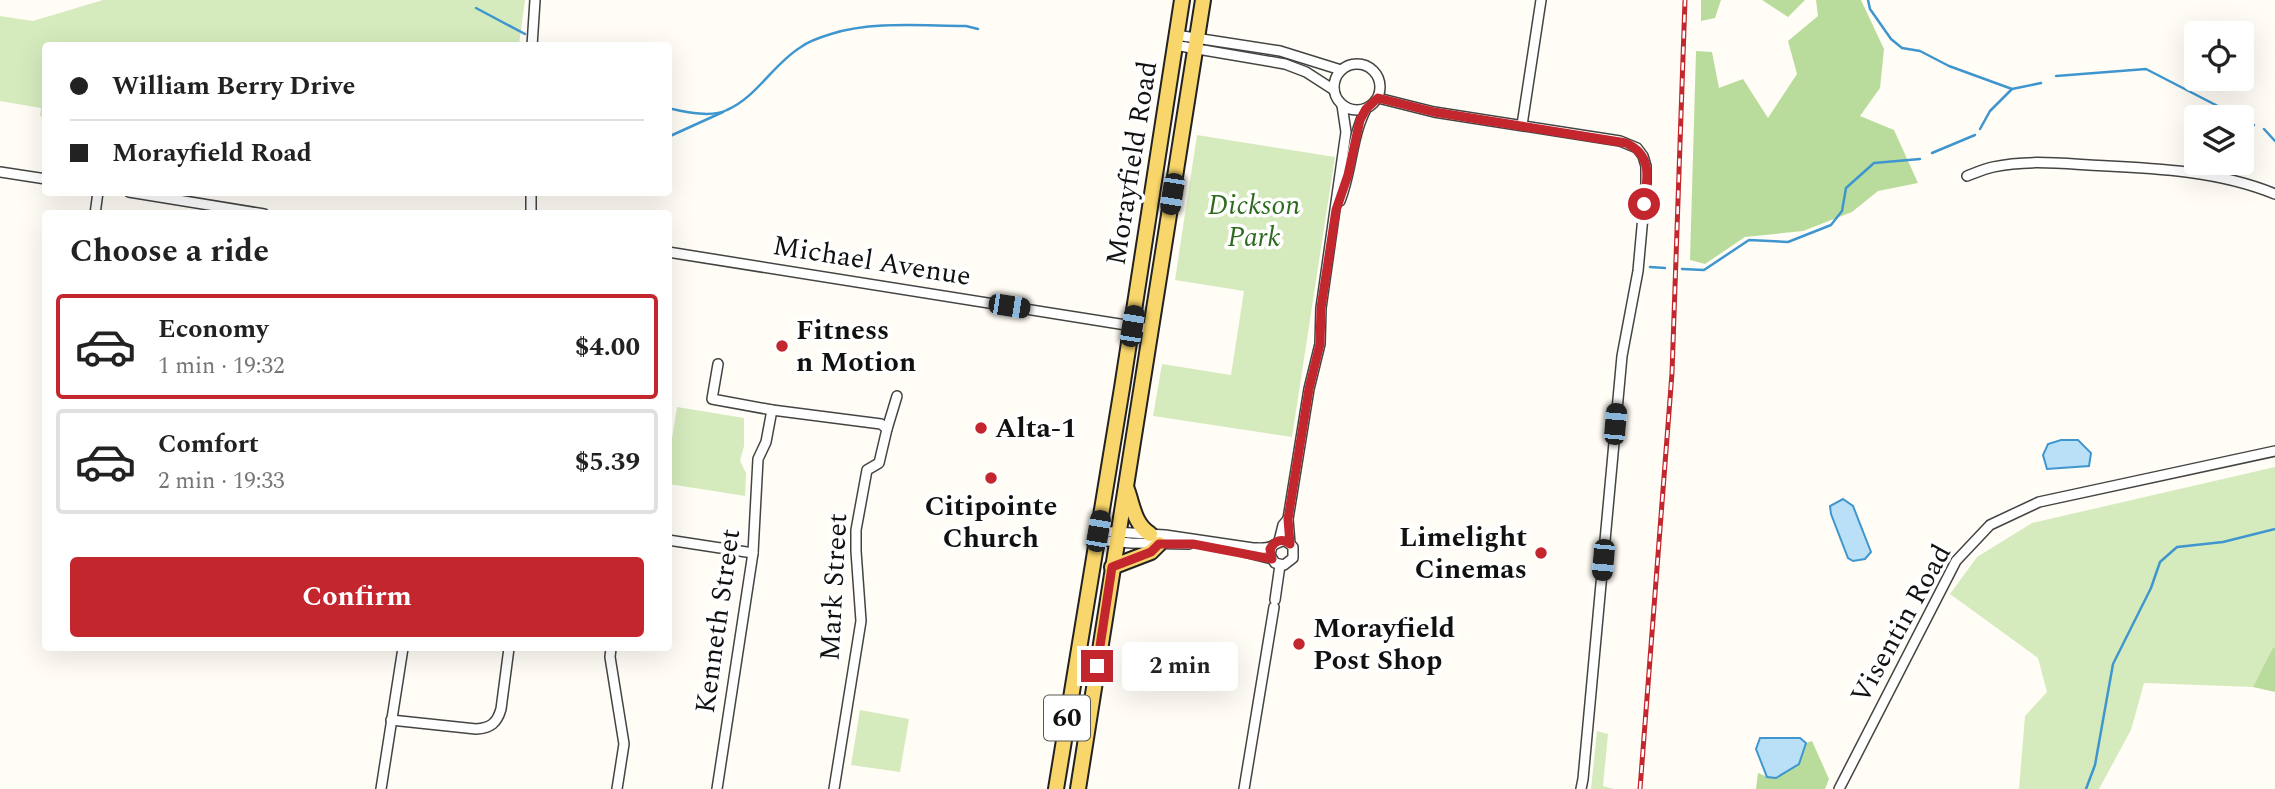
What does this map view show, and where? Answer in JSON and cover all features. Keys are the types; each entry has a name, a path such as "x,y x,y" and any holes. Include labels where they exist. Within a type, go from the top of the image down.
{"main road":[{"name":"Morayfield Road","path":"1056,789 1182,0"},
{"name":"Morayfield Road","path":"1078,789 1203,0"},
{"path":"1112,567 1151,552 1155,539 1137,522 1135,508 1126,486"}],"street":[{"path":"531,42 535,0"},
{"path":"1521,125 1541,0"},
{"path":"1175,40 1280,51 1341,70"},
{"path":"1197,43 1285,64 1306,72 1334,90"},
{"path":"1155,539 1193,544 1276,562 1288,563 1293,558 1288,519 1309,389 1320,344 1321,308 1346,132 1342,105 1334,90 1334,83 1341,70 1354,64 1369,67 1379,78 1381,85 1378,98 1366,109 1356,132 1348,175 1336,210"},
{"path":"1378,98 1434,112 1626,143 1640,152 1645,161 1647,172 1638,271 1622,356 1581,789"},
{"path":"1342,105 1353,110 1366,109"},
{"path":"1967,176 1993,167 2037,163 2161,169 2214,177 2275,194"},
{"path":"0,172 42,178"},
{"path":"154,196 239,210"},
{"name":"Michael Avenue","path":"672,254 1151,329"},
{"path":"718,364 712,399 772,410 881,424 887,429 897,396"},
{"name":"Kenneth Street","path":"717,789 753,553 758,459 766,442 772,410"},
{"name":"Mark Street","path":"834,789 861,621 856,530 867,470 879,463 887,429"},
{"name":"Visentin Road","path":"1839,789 1956,561 1990,525 2039,502 2275,451"},
{"path":"1244,789 1274,604 1276,562 1270,552 1288,519"},
{"path":"1097,535 1253,548 1275,543 1290,544"},
{"path":"672,541 753,553"},
{"path":"381,789 402,651"},
{"path":"391,720 486,729 498,718 501,709 509,651"},
{"path":"611,651 624,744 617,789"}],"green space":[{"path":"103,0 525,0 519,42 42,42 42,116 41,108 0,101 0,16 33,21"},
{"path":"1701,0 1721,0 1715,18 1701,21"},
{"path":"1762,0 1805,0 1788,17"},
{"path":"1816,0 1861,0 1884,49 1880,88 1860,116 1894,130 1918,183 1878,191 1852,212 1803,231 1745,237 1705,264 1690,260 1696,51 1712,52 1719,88 1743,79 1768,118 1797,74 1788,41 1818,16"},
{"name":"Dickson Park","path":"1197,135 1335,157 1292,437 1153,416 1162,364 1231,375 1244,291 1175,280"},
{"path":"677,407 744,418 744,446 740,461 746,473 745,496 672,484 672,439"},
{"path":"2275,467 2275,647 2253,687 2144,683 2131,730 2099,789 2019,789 2025,716 2047,692 2038,658 1950,594 1977,557 2032,523"},
{"path":"2275,647 2275,692 2253,687 2273,648"},
{"path":"860,710 909,719 900,772 851,765"},
{"path":"1597,731 1608,734 1603,786 1614,789 1591,789"},
{"path":"1812,741 1829,779 1825,789 1756,789 1758,773 1770,777 1784,774 1799,764 1806,743"}],"water":[{"path":"2061,440 2078,440 2091,453 2089,466 2047,469 2043,455 2048,444"},
{"path":"1843,499 1853,506 1871,552 1865,559 1853,561 1848,558 1831,514 1830,506"},
{"path":"1760,738 1800,738 1806,743 1799,764 1776,778 1767,777 1756,749"}],"waterway":[{"path":"1868,0 1870,9 1891,39 1902,48 1920,51 1949,66 2012,89 2041,83"},
{"path":"476,8 525,34"},
{"path":"672,109 706,114 727,110 748,97 791,54 808,43 831,34 864,27 898,25 966,26 978,29"},
{"path":"2056,76 2146,69 2216,105"},
{"path":"1980,129 1990,111 2012,89"},
{"path":"672,135 723,112"},
{"path":"2264,129 2275,141"},
{"path":"1932,153 1975,135"},
{"path":"1682,269 1704,270 1749,240 1788,242 1831,225 1842,211 1846,188 1874,163 1920,159"},
{"path":"1650,267 1665,268"},
{"path":"2086,789 2095,765 2113,664 2151,588 2160,562 2177,547 2223,542 2275,529"}],"railway":[{"path":"1640,789 1672,373 1685,0"}],"place":[{"name":"Fitness n Motion","path":"782,346"},
{"name":"Alta-1","path":"981,428"},
{"name":"Citipointe Church","path":"991,478"},
{"name":"Limelight Cinemas","path":"1541,553"},
{"name":"Morayfield Post Shop","path":"1299,644"}],"route":[{"path":"1097,666 1112,567 1151,552 1159,544 1193,544 1272,559 1270,549 1275,543 1282,540 1290,544 1288,519 1309,389 1320,344 1321,308 1336,210 1348,175 1360,120 1366,109 1378,98 1434,112 1626,143 1637,148 1645,161 1647,172 1644,204"}]}
